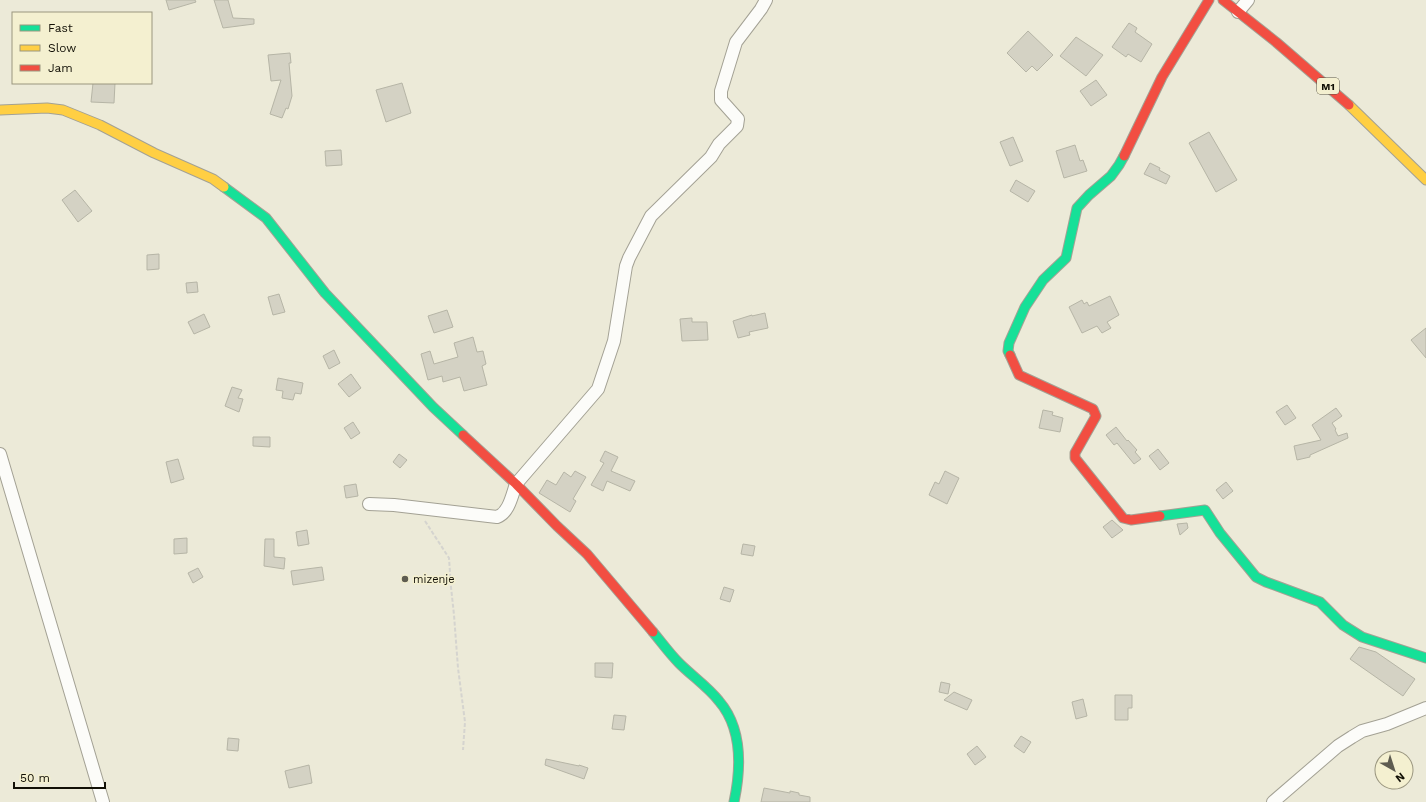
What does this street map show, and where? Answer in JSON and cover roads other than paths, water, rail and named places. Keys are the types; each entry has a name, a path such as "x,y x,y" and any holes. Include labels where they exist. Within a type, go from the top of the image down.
{"main road":[{"path":"1209,0 1162,77 1119,166 1111,176 1077,208 1066,258 1043,280 1026,307 1009,343 1008,351 1019,374 1093,409 1096,416 1075,453 1075,458 1123,518 1126,520 1131,520 1205,510 1220,533 1256,577 1320,602 1343,625 1362,637 1426,658"},
{"name":"M1","path":"1222,0 1294,56 1344,99 1426,180"},
{"path":"0,110 47,108 63,110 100,125 154,153 213,179 266,218 325,293 429,403 516,484 587,554 679,663 722,706 735,732 739,757 737,787 734,802"}],"street":[{"path":"369,504 394,505 497,517 504,512 512,497 516,484 598,389 614,341 626,266 651,216 711,157 719,144 737,126 738,119 721,100 721,91 736,42 766,0"},
{"path":"1238,12 1248,0"},
{"path":"0,454 103,802"},
{"path":"1273,802 1338,746 1352,737 1362,731 1387,724 1426,708"}],"place":[{"name":"mizenje","path":"405,579"}]}
